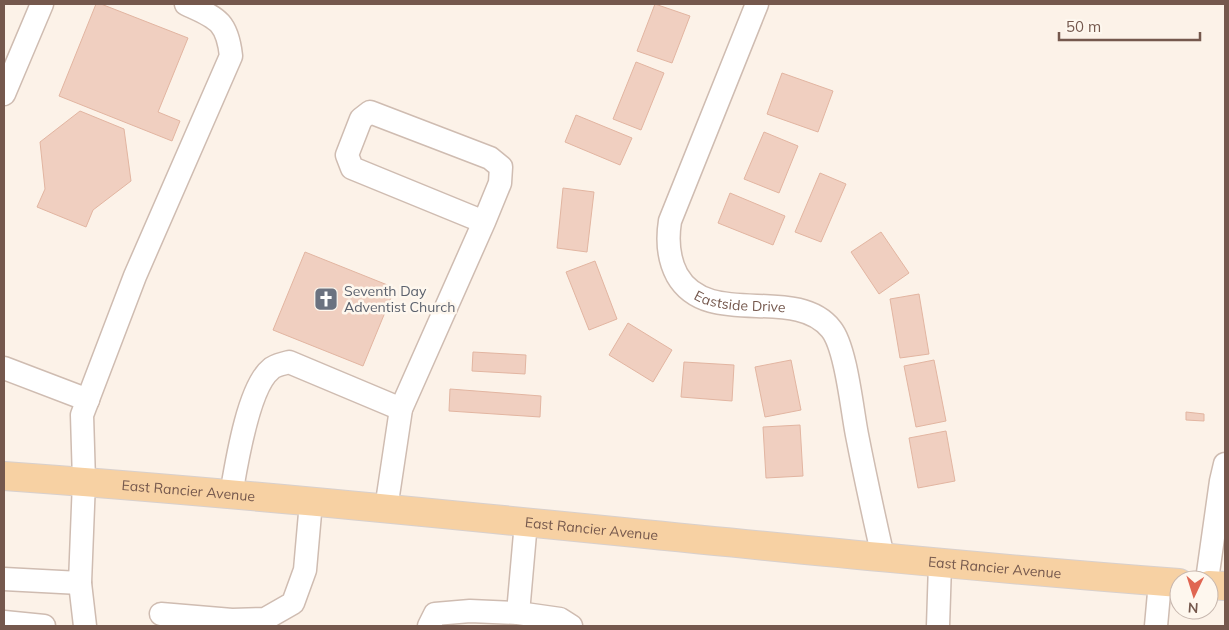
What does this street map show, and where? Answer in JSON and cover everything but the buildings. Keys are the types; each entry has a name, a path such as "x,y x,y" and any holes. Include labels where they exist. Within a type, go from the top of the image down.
{"main road":[{"name":"East Rancier Avenue","path":"4,476 84,481 526,522 940,564 1169,582"}],"street":[{"path":"4,94 42,4"},
{"path":"85,626 80,583 84,481 82,415 136,276 231,56 229,38 217,19 186,4"},
{"name":"Eastside Drive","path":"756,4 670,221 667,236 672,265 689,291 702,298 726,304 792,309 806,312 822,318 833,331 839,343 842,356 883,558"},
{"path":"386,509 401,409 484,222 500,183 501,167 490,158 370,112 361,119 348,154 352,168 484,222"},
{"path":"231,495 240,442 260,382 271,368 289,362 401,409"},
{"path":"4,368 88,400"},
{"path":"1209,570 1221,509 1221,481 1225,464"},
{"path":"161,614 232,620 265,619 293,603 305,570 311,502"},
{"path":"518,613 526,522"},
{"path":"938,626 940,564"},
{"path":"4,579 80,583"},
{"path":"1156,626 1169,585"},
{"path":"429,626 436,614 470,611 518,613 560,619 571,626"},
{"path":"4,622 44,626"}],"place":[{"name":"Seventh Day Adventist Church","path":"326,299"}]}
